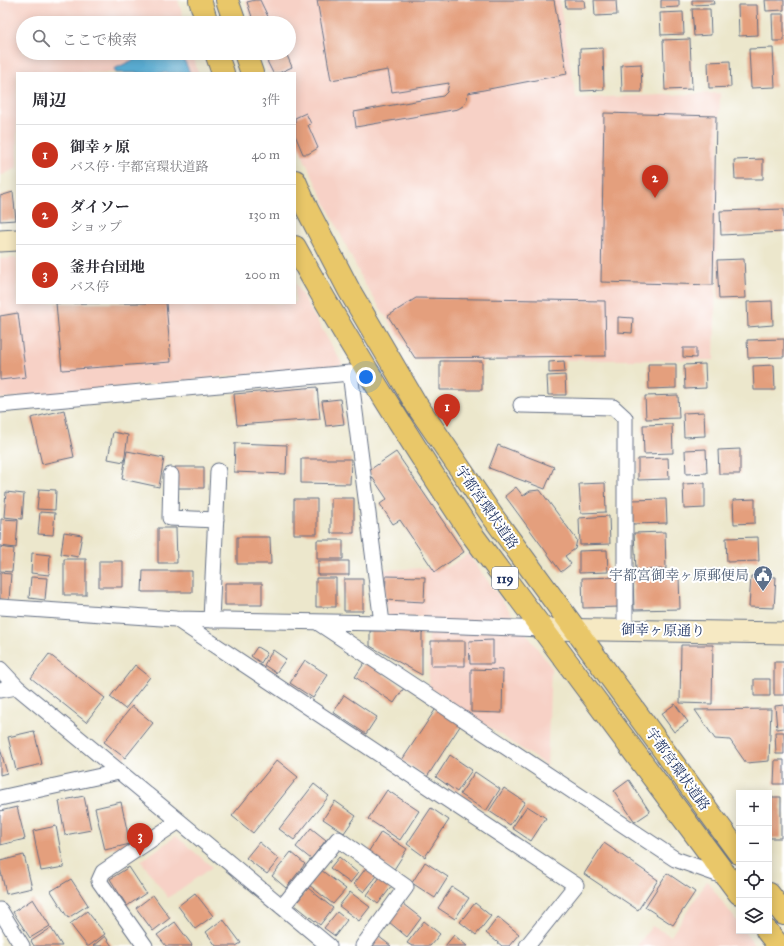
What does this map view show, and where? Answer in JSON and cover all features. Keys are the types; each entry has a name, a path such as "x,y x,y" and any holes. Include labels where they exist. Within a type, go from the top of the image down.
{"highway":[{"path":"200,0 205,16"},
{"path":"227,0 233,16"},
{"path":"218,60 223,72"},
{"path":"247,60 252,72"},
{"name":"宇都宮環状道路","path":"296,186 301,213 349,290 416,404 493,516 574,629 736,849"},
{"name":"宇都宮環状道路","path":"296,248 325,301 356,368 415,447 471,532 733,885"},
{"path":"772,898 784,914"},
{"path":"769,934 779,946"}],"street":[{"path":"0,241 16,240"},
{"path":"0,405 356,368 382,623"},
{"path":"520,405 613,407 624,418 625,630"},
{"path":"211,620 218,471"},
{"path":"171,475 170,518 216,520"},
{"path":"0,607 176,619 382,623 542,629"},
{"path":"176,619 576,885 527,946"},
{"path":"317,622 675,859 733,885"},
{"name":"御幸ヶ原通り","path":"542,629 784,633"},
{"path":"0,670 17,687 118,772 329,946"},
{"path":"0,690 17,687"},
{"path":"0,798 118,772"},
{"path":"145,946 99,881 103,872 179,821"},
{"path":"282,907 338,839 406,887 363,946"},
{"path":"0,910 22,946"}],"shaded area":[{"path":"0,0 178,0 183,16 16,16 16,60 195,60 198,72 16,72 16,168 0,176"},
{"path":"245,0 559,0 576,98 720,93 714,360 414,360 364,283 296,142 296,72 268,72 264,60 296,60 296,16 250,16"},
{"path":"16,258 16,304 296,304 296,285 343,365 0,399 0,259"},
{"path":"468,554 551,667 547,766 429,687 428,617 387,617 382,570 448,567"},
{"path":"176,836 212,867 168,898 141,861"},
{"path":"707,881 736,920 736,934 746,934 755,946 637,946 652,926 671,936"}],"water":[{"path":"133,60 184,60 190,72 116,72 114,69"}],"building":[{"path":"260,0 268,16 252,16 247,2"},
{"path":"317,0 554,0 567,74 468,93 467,99 463,106 458,109 356,127 354,112 443,96 447,92 449,83 392,92 388,70 331,80"},
{"path":"565,0 584,0 585,8 566,8"},
{"path":"594,0 616,0 617,15 595,16"},
{"path":"661,0 679,0 679,7 661,8"},
{"path":"692,0 713,0 714,4 692,5"},
{"path":"765,0 784,0 784,10 766,11"},
{"path":"738,5 757,5 758,35 739,36"},
{"path":"692,9 710,9 711,35 694,36"},
{"path":"683,12 684,34 661,35 660,13"},
{"path":"772,14 784,14 784,41 773,41"},
{"path":"690,39 692,89 665,90 663,40"},
{"path":"603,48 604,90 581,91 580,49"},
{"path":"773,48 775,87 751,88 749,49"},
{"path":"266,60 289,60 292,67 281,72 272,72"},
{"path":"730,61 731,87 709,88 708,62"},
{"path":"641,64 642,92 622,92 621,65"},
{"path":"306,113 311,124 308,125 318,148 308,154 303,154 296,137 296,118"},
{"path":"604,113 716,116 713,285 601,282"},
{"path":"763,159 763,179 735,179 734,160"},
{"path":"13,192 16,220 0,221 0,196"},
{"path":"784,209 784,232 721,235 720,211"},
{"path":"744,259 746,298 719,299 717,260"},
{"path":"416,298 605,301 606,356 415,358 388,316"},
{"path":"772,301 773,325 748,327 747,302"},
{"path":"56,304 166,304 171,362 62,370"},
{"path":"18,313 26,377 0,380 0,316"},
{"path":"618,317 633,318 632,333 618,332"},
{"path":"784,339 784,357 748,358 747,340"},
{"path":"683,348 696,348 696,358 683,357"},
{"path":"440,361 482,361 482,390 440,390"},
{"path":"564,361 565,372 549,373 549,362"},
{"path":"648,364 676,364 676,388 649,389"},
{"path":"705,364 706,388 685,389 684,365"},
{"path":"774,365 775,390 754,390 753,366"},
{"path":"565,375 566,395 548,395 547,376"},
{"path":"317,387 320,419 237,425 234,394"},
{"path":"678,395 679,418 646,419 645,396"},
{"path":"340,399 344,424 326,426 322,401"},
{"path":"64,410 74,457 42,464 31,418"},
{"path":"704,412 705,436 684,437 683,413"},
{"path":"672,424 673,453 644,454 643,425"},
{"path":"113,432 128,435 124,462 108,459"},
{"path":"235,443 287,445 286,474 234,472"},
{"path":"498,445 554,467 545,489 489,468"},
{"path":"706,449 707,473 686,474 685,450"},
{"path":"740,449 740,474 719,474 718,450"},
{"path":"127,451 164,458 159,487 122,479"},
{"path":"396,452 464,552 435,572 400,520 393,524 380,504 387,499 368,471"},
{"path":"668,458 669,479 638,480 638,459"},
{"path":"301,459 351,459 350,484 301,483"},
{"path":"175,467 204,467 204,488 176,488"},
{"path":"605,483 606,512 581,513 579,484"},
{"path":"705,483 705,508 684,509 683,484"},
{"path":"516,487 523,496 530,491 540,490 577,540 575,549 565,556 571,564 561,572 505,496"},
{"path":"39,489 56,490 55,510 37,509"},
{"path":"6,492 24,494 22,519 4,517"},
{"path":"331,498 354,498 354,533 331,533"},
{"path":"294,499 317,499 317,534 294,534"},
{"path":"666,499 667,523 633,524 632,500"},
{"path":"755,499 755,523 734,524 733,500"},
{"path":"40,512 55,513 53,535 38,534"},
{"path":"609,516 610,544 580,545 579,518"},
{"path":"1,519 18,520 16,548 0,546"},
{"path":"158,528 176,528 177,563 158,563"},
{"path":"64,532 82,535 78,557 61,554"},
{"path":"665,532 666,569 636,570 634,533"},
{"path":"237,537 270,537 271,564 237,564"},
{"path":"758,537 759,561 727,562 726,538"},
{"path":"317,540 343,540 343,559 317,559"},
{"path":"0,547 14,549 12,572 0,571"},
{"path":"607,550 608,572 579,573 579,551"},
{"path":"32,553 50,555 49,575 31,573"},
{"path":"64,559 86,559 86,595 64,595"},
{"path":"99,561 123,561 123,587 99,587"},
{"path":"318,561 349,561 349,575 318,575"},
{"path":"143,571 192,571 192,592 142,592"},
{"path":"0,573 11,574 9,600 0,599"},
{"path":"386,576 425,577 424,602 385,600"},
{"path":"679,576 680,609 634,610 633,577"},
{"name":"宇都宮御幸ヶ原郵便局","path":"751,576 776,577 774,608 749,607"},
{"path":"31,577 47,578 45,600 29,598"},
{"path":"618,577 619,607 583,608 582,578"},
{"path":"316,578 336,578 336,607 316,607"},
{"path":"344,579 363,579 363,611 344,611"},
{"path":"225,583 262,583 262,605 225,605"},
{"path":"422,630 422,675 370,646 370,631"},
{"path":"493,640 493,664 470,664 469,641"},
{"path":"431,641 465,641 465,666 431,666"},
{"path":"681,645 713,645 712,704 680,703"},
{"path":"257,647 267,653 261,663 251,656"},
{"path":"273,650 286,659 276,673 264,665"},
{"path":"49,654 105,698 86,722 31,678"},
{"path":"305,660 328,675 313,698 290,683"},
{"path":"365,662 404,688 394,703 355,677"},
{"path":"774,662 784,662 784,695 774,695"},
{"path":"135,665 150,677 125,709 110,697"},
{"path":"471,669 503,670 502,713 471,712"},
{"path":"754,679 770,679 770,696 754,696"},
{"path":"344,695 377,717 366,734 333,712"},
{"path":"675,704 688,722 674,732 661,714"},
{"path":"784,705 784,728 777,729 775,706"},
{"path":"132,706 153,723 125,758 104,742"},
{"path":"437,707 462,723 427,777 402,760"},
{"path":"771,709 769,761 746,763 730,740 715,739 695,710"},
{"path":"34,731 42,764 16,770 8,737"},
{"path":"775,732 784,732 784,754 776,754"},
{"path":"0,748 7,773 0,775"},
{"path":"450,755 472,770 457,792 436,777"},
{"path":"277,760 298,777 253,833 232,816"},
{"path":"775,760 784,760 784,784 774,784"},
{"path":"475,772 500,789 486,811 460,794"},
{"path":"629,780 650,812 635,822 614,791"},
{"path":"314,784 329,796 294,840 279,829"},
{"path":"504,788 525,802 510,825 489,811"},
{"path":"387,790 419,811 400,840 368,819"},
{"path":"84,796 91,830 65,835 59,801"},
{"path":"772,797 781,797 781,838 772,838"},
{"path":"335,801 356,816 344,833 323,819"},
{"path":"121,802 130,844 105,850 95,808"},
{"path":"527,806 546,818 531,841 512,828"},
{"path":"17,807 25,839 0,845 0,811"},
{"path":"431,808 449,820 425,857 407,844"},
{"path":"56,826 64,867 41,871 33,831"},
{"path":"311,828 326,840 311,859 296,847"},
{"path":"381,832 407,849 393,871 367,854"},
{"path":"259,842 279,859 267,874 246,858"},
{"path":"604,843 658,880 638,910 584,874"},
{"path":"291,852 305,864 286,888 272,876"},
{"path":"24,855 32,888 6,894 0,868 0,861"},
{"path":"339,857 358,873 350,883 330,868"},
{"path":"425,862 448,877 435,898 412,883"},
{"path":"129,867 146,893 127,906 110,879"},
{"path":"366,868 377,876 364,892 354,884"},
{"path":"321,870 346,889 333,904 309,885"},
{"path":"667,873 695,892 673,925 645,907"},
{"path":"380,877 392,886 378,904 367,895"},
{"path":"71,879 88,905 68,918 51,891"},
{"path":"452,887 469,898 455,919 438,908"},
{"path":"308,888 333,908 320,925 295,905"},
{"path":"350,892 370,907 359,921 339,906"},
{"path":"195,893 213,916 195,929 178,906"},
{"path":"153,895 170,918 153,931 136,908"},
{"path":"33,899 50,926 30,938 13,912"},
{"path":"475,903 491,916 476,935 460,922"},
{"path":"403,904 421,918 407,937 389,922"},
{"path":"87,911 105,934 89,946 87,946 70,924"},
{"path":"337,912 347,920 335,936 324,928"},
{"path":"498,917 519,934 509,946 502,946 486,933"},
{"path":"223,919 241,943 236,946 216,946 206,932"},
{"path":"424,921 440,934 430,946 412,946 407,943"},
{"path":"175,922 192,945 191,946 166,946 157,935"},
{"path":"51,928 62,946 34,946 31,941"},
{"path":"454,935 467,946 445,946"},
{"path":"105,936 112,946 93,946"},
{"path":"378,936 391,946 371,946"}],"place":[{"name":"ダイソー","path":"655,198"},
{"name":"御幸ヶ原","path":"447,427"},
{"name":"宇都宮御幸ヶ原郵便局","path":"763,592"},
{"name":"釜井台団地","path":"140,856"}]}
